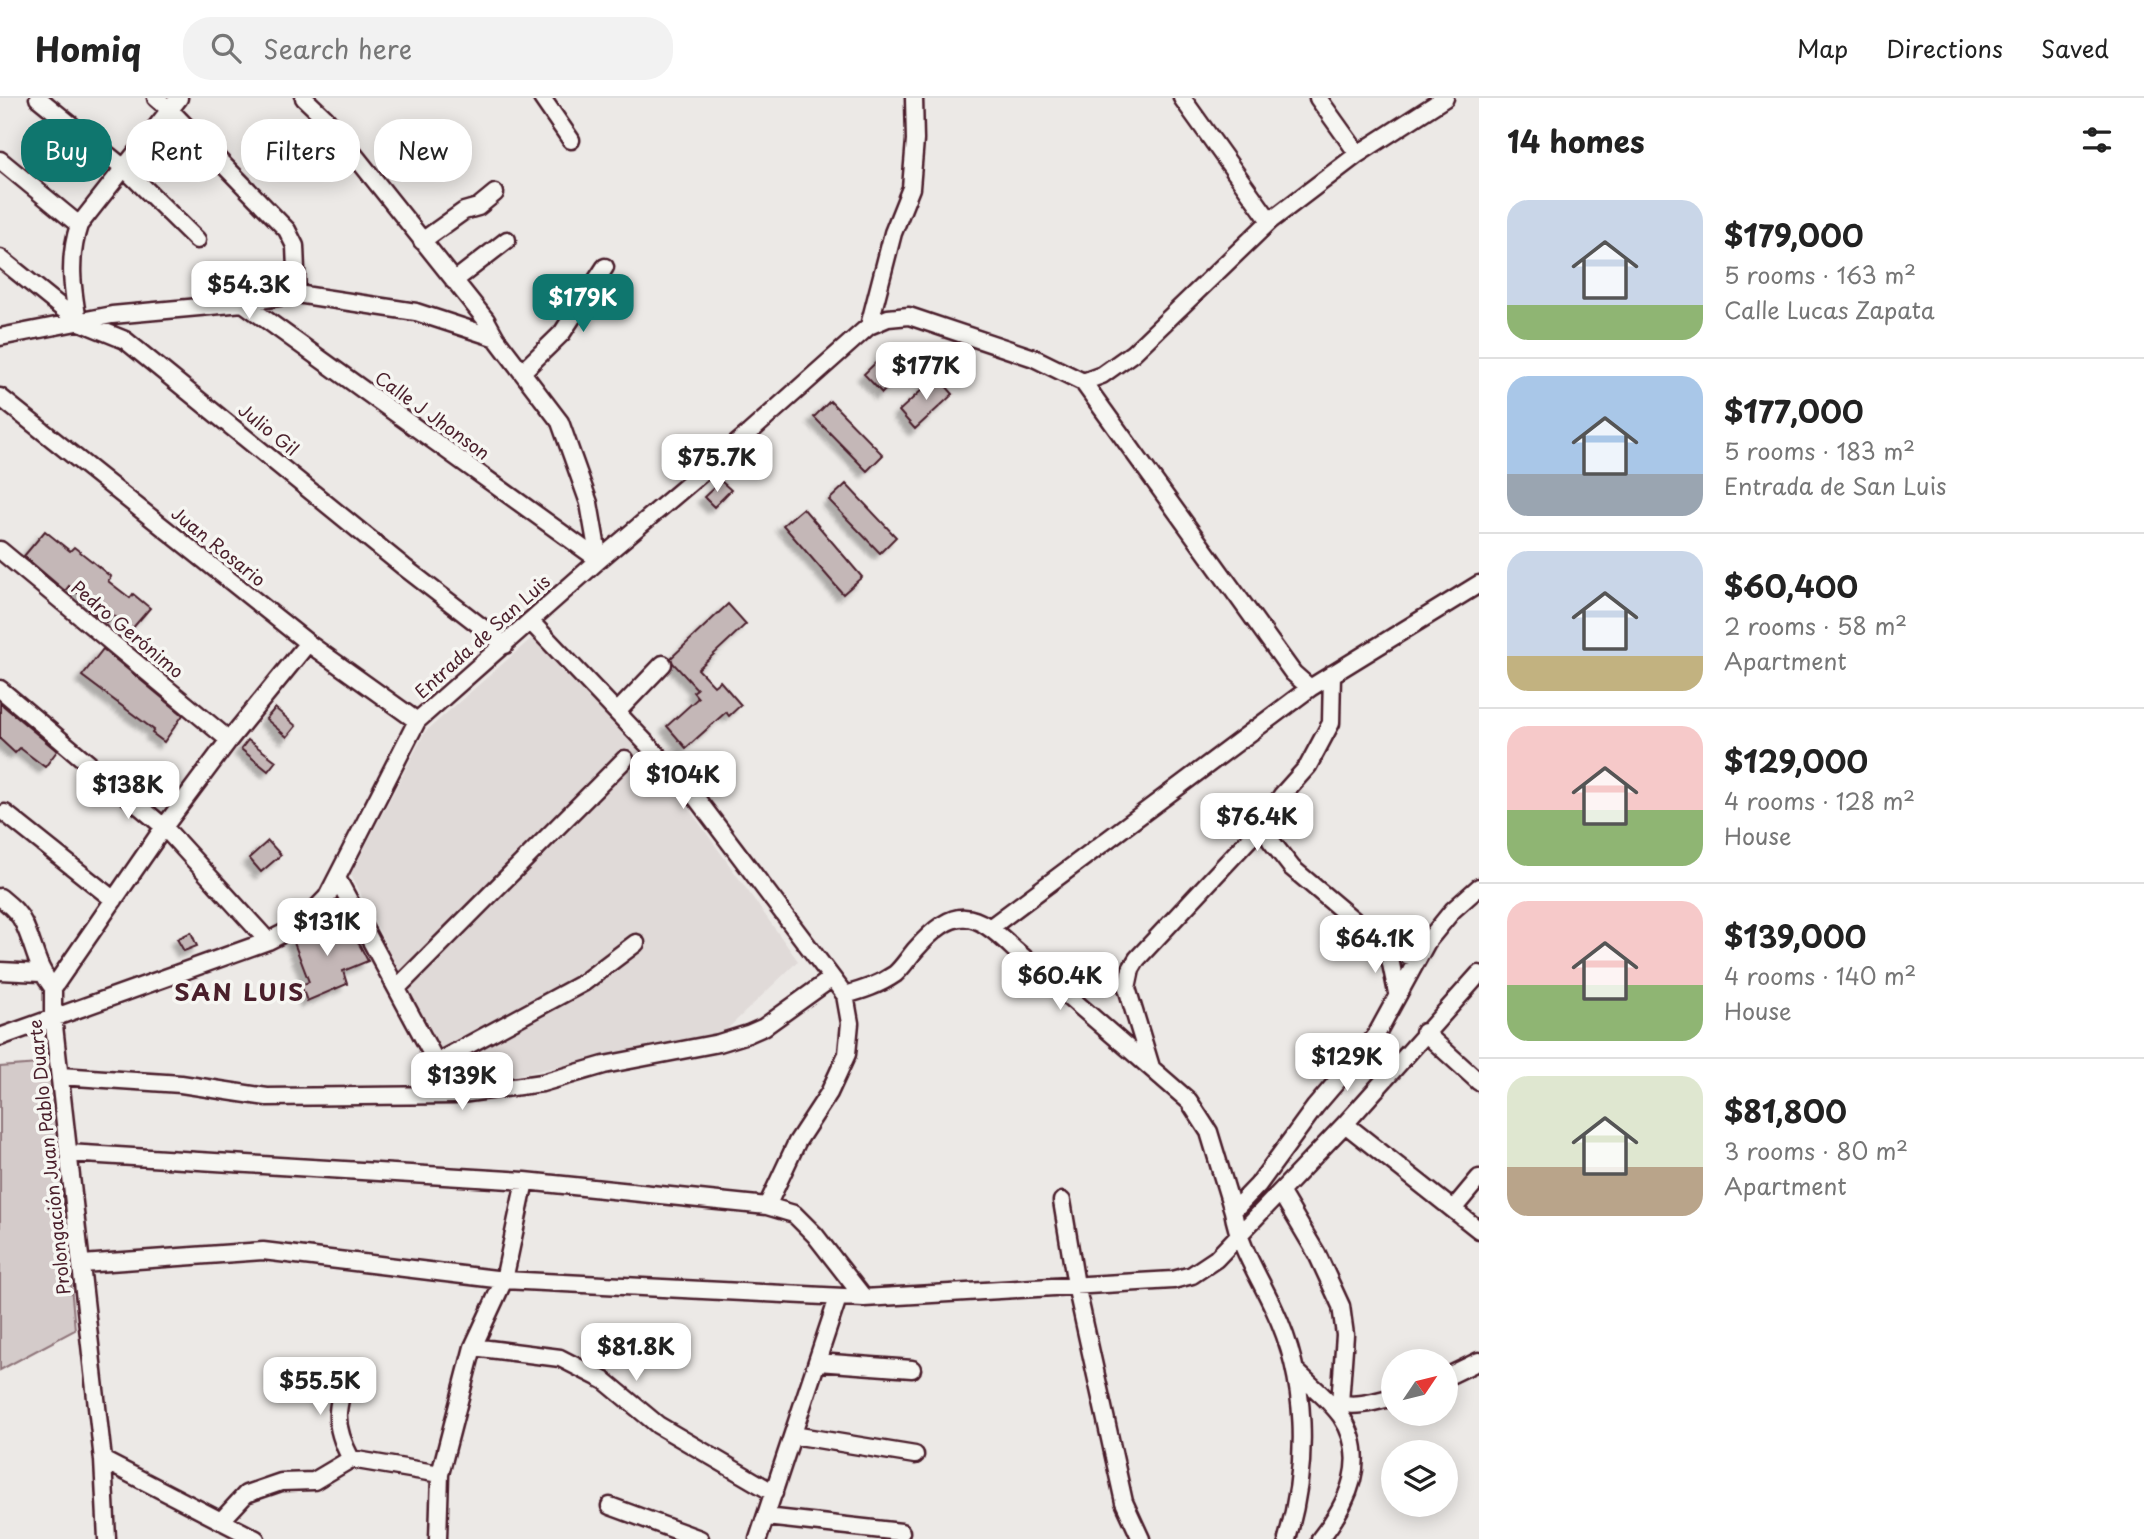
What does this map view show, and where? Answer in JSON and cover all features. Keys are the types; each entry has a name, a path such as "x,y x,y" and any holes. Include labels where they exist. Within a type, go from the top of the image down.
{"street":[{"path":"38,98 124,168 197,240"},
{"path":"156,98 175,104 287,230 295,246 297,294"},
{"path":"304,98 325,118 486,320 496,338 560,422 589,503 598,561"},
{"path":"542,98 570,140"},
{"path":"869,326 893,233 911,188 915,140 914,98"},
{"path":"1182,98 1270,221"},
{"path":"1318,98 1358,155"},
{"path":"1083,382 1102,375 1133,353 1270,221 1358,155 1445,98"},
{"path":"78,321 73,291 72,249 79,225 175,104"},
{"path":"0,160 79,225"},
{"path":"422,241 464,211 478,207 495,193"},
{"path":"454,281 507,240"},
{"name":"Julio Gil","path":"0,258 78,321 125,340 404,567 505,645"},
{"path":"523,370 562,333 605,267"},
{"path":"0,337 112,315 243,303 297,294 416,312 496,338"},
{"name":"Calle J Jhonson","path":"243,303 598,561"},
{"path":"869,326 888,318 909,316 1034,358 1083,382 1293,673 1310,688"},
{"name":"Entrada de San Luis","path":"0,1037 268,941 300,925 327,897 417,721 869,326"},
{"name":"Juan Rosario","path":"0,397 308,643 417,721"},
{"name":"Pedro Gerónimo","path":"0,550 229,740"},
{"path":"992,927 1310,688 1475,591"},
{"path":"530,621 687,786 845,995 850,1023 847,1054 829,1093 797,1142 767,1206"},
{"path":"0,897 23,921 41,973 53,988 164,827 229,740 308,643"},
{"path":"617,712 663,664"},
{"path":"1152,1069 1127,988 1131,969 1137,959 1266,821 1282,795 1308,766 1331,723 1332,674"},
{"path":"0,689 164,827 268,941"},
{"path":"397,988 625,760"},
{"path":"5,813 114,900"},
{"path":"1266,821 1271,841 1292,868 1388,949 1418,958"},
{"path":"337,878 454,1095"},
{"path":"1233,1211 1258,1185 1315,1107 1375,1037 1427,942 1453,910 1479,887"},
{"path":"845,995 873,987 896,973 942,923 960,917 975,919 992,927 1189,1101 1209,1132 1233,1211 1237,1235 1290,1346 1303,1434 1294,1513 1287,1539"},
{"path":"437,1062 583,983 636,943"},
{"path":"1388,949 1397,993"},
{"path":"0,971 41,973"},
{"path":"82,1265 263,1251 504,1280 838,1298 1173,1280 1192,1275 1216,1259 1345,1124 1424,1032 1479,974"},
{"path":"60,1076 181,1084 267,1097 454,1095 542,1083 604,1065 719,1043 764,1027 832,978"},
{"name":"Prolongación Juan Pablo Duarte","path":"53,988 53,1017 103,1461 107,1539"},
{"path":"1424,1032 1479,1082"},
{"path":"1345,1124 1479,1230"},
{"path":"68,1153 525,1181 767,1206 794,1214 864,1298"},
{"path":"1454,1208 1479,1178"},
{"path":"438,1539 440,1474 473,1347 504,1280 525,1181"},
{"path":"1281,1193 1317,1254 1341,1306 1345,1335 1340,1403 1345,1405 1381,1401"},
{"path":"1062,1201 1076,1285 1124,1503 1141,1539"},
{"path":"758,1539 838,1298"},
{"path":"473,1347 560,1358 605,1381 658,1425 774,1493"},
{"path":"1458,1371 1479,1361"},
{"path":"818,1362 912,1369"},
{"path":"1295,1370 1340,1414 1352,1435 1354,1464 1350,1489 1320,1539"},
{"path":"348,1371 338,1403 338,1436 351,1459"},
{"path":"793,1436 915,1455"},
{"path":"221,1521 246,1494 281,1482 314,1480 351,1459 440,1474"},
{"path":"103,1461 257,1539"},
{"path":"610,1506 699,1539"},
{"path":"766,1517 901,1532"}],"shaded area":[{"path":"533,637 675,789 798,961 721,1035 456,1087 351,874 425,732"},
{"path":"51,1063 75,1330 0,1370 0,1067"}],"building":[{"path":"894,345 913,364 882,393 864,374"},
{"path":"937,376 953,394 915,429 899,411"},
{"path":"830,401 883,455 867,471 814,417"},
{"path":"721,481 731,490 714,507 704,497"},
{"path":"846,484 896,537 880,553 829,500"},
{"path":"803,508 862,577 843,594 783,525"},
{"path":"45,531 70,551 74,547 111,577 108,581 130,598 133,594 150,608 131,630 113,615 107,623 89,609 92,605 69,586 65,591 24,556"},
{"path":"728,604 746,624 698,669 714,686 720,681 741,705 729,716 726,712 686,748 667,726 698,698 693,692 697,689 671,658"},
{"path":"103,649 183,715 164,742 152,733 154,730 82,676"},
{"path":"0,703 57,751 45,767 20,748 15,753 0,739"},
{"path":"275,708 296,726 287,737 266,719"},
{"path":"248,740 276,761 268,771 241,749"},
{"path":"268,841 281,855 261,872 249,858"},
{"path":"318,922 340,928 357,940 368,961 343,971 347,984 307,1001 301,985 309,982 293,940 305,934"},
{"path":"191,932 197,946 184,951 177,939"}],"district":[{"name":"SAN LUIS","path":"240,993"}]}
